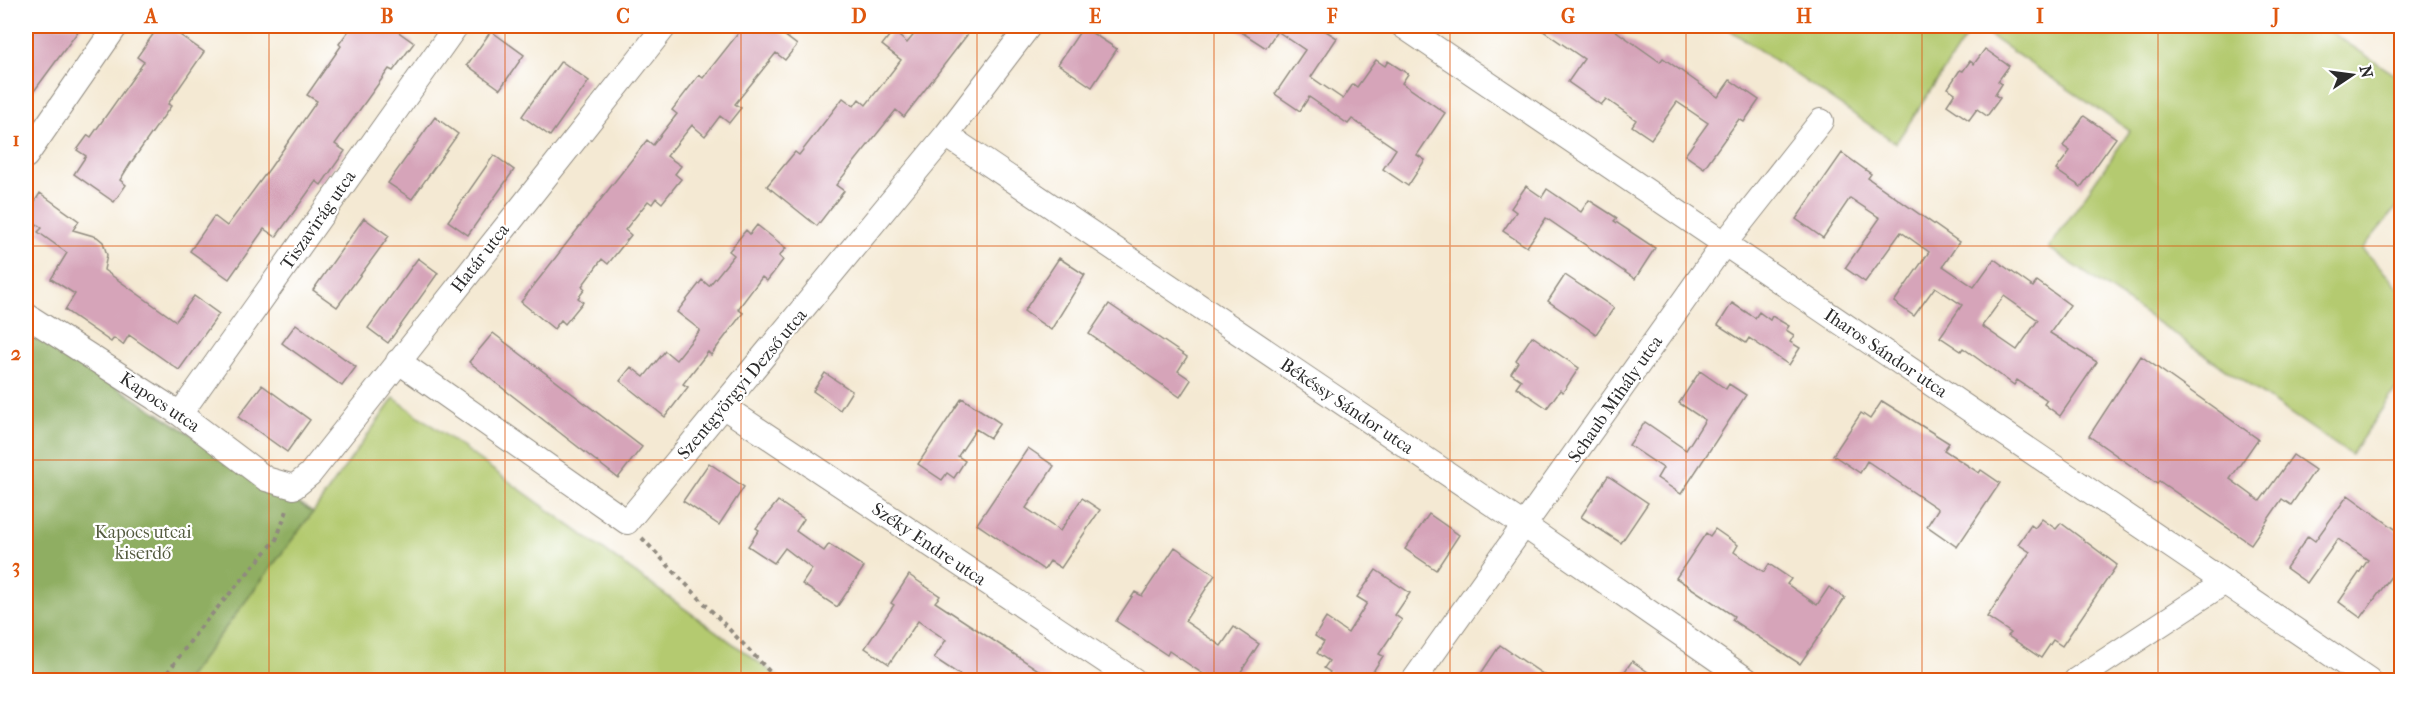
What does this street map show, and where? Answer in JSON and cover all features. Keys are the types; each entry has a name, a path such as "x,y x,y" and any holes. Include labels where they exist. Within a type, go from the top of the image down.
{"street":[{"path":"26,156 116,26"},
{"name":"Tiszavirág utca","path":"180,414 456,26"},
{"name":"Határ utca","path":"294,487 310,474 665,26"},
{"name":"Szentgyörgyi Dezső utca","path":"627,522 946,135 1029,26"},
{"name":"Iharos Sándor utca","path":"1403,26 2369,681"},
{"name":"Schaub Mihály utca","path":"1414,681 1724,244 1821,121"},
{"name":"Békéssy Sándor utca","path":"946,135 1525,526 1747,681"},
{"name":"Kapocs utca","path":"26,315 180,414 266,479 294,487"},
{"path":"398,361 627,522"},
{"name":"Széky Endre utca","path":"724,407 1134,681"},
{"path":"2076,681 2225,582"}],"path":[{"path":"162,681 200,627 276,540 294,487"},
{"path":"627,522 769,671 782,681"}],"green space":[{"path":"1724,26 1973,26 1896,143"},
{"path":"1975,26 2322,26 2401,79 2401,202 2362,249 2401,290 2401,381 2351,455 2049,248 2130,131"},
{"name":"Kapocs utcai kiserdő","path":"26,329 313,512 186,680 26,680"},
{"path":"394,398 783,680 186,680 313,512"}],"building":[{"path":"26,26 82,26 26,102"},
{"path":"159,26 167,26 204,52 168,104 171,106 120,180 126,185 114,202 74,174 86,156 77,150 88,135 91,137 144,62 137,57"},
{"path":"352,26 390,26 414,43 393,71 389,69 335,144 345,151 321,185 316,181 276,237 264,229 229,279 190,251 214,216 227,226 270,168 317,101 307,95"},
{"path":"744,26 772,26 797,45 785,60 776,53 735,104 741,108 729,123 720,116 705,136 692,125 667,156 681,166 675,174 681,179 662,203 656,198 652,204 648,201 625,230 631,235 608,264 602,259 582,286 585,289 578,298 583,302 565,324 561,320 554,329 521,302 647,140 653,145 677,114 672,110 699,75 703,78"},
{"path":"921,26 974,26 904,117 896,110 836,185 844,191 817,226 767,186 795,152 799,155 843,98 854,106 859,99 866,105 901,60 882,45 893,31 907,43"},
{"path":"1232,26 1318,26 1337,38 1311,77 1343,99 1353,84 1357,87 1376,60 1385,66 1388,61 1408,74 1402,83 1445,113 1417,155 1425,160 1408,186 1383,169 1396,149 1352,119 1348,124 1309,97 1300,111 1275,94 1305,50 1277,31 1266,48"},
{"path":"1536,26 1609,26 1660,62 1663,58 1718,97 1730,80 1759,100 1744,122 1739,119 1704,168 1685,155 1708,123 1677,102 1651,139 1632,126 1636,120 1606,99 1601,105 1568,82 1584,59"},
{"path":"1083,27 1117,49 1092,87 1058,64"},
{"path":"491,31 524,55 500,89 467,65"},
{"path":"1985,49 2009,66 1998,81 2002,84 1995,95 2000,98 1987,116 1977,109 1969,120 1947,105 1955,93 1948,88 1960,70 1963,71 1970,61 1974,64"},
{"path":"561,61 589,81 550,136 522,116"},
{"path":"2084,116 2116,138 2081,187 2056,170 2070,151 2063,146"},
{"path":"435,117 458,134 412,199 388,183"},
{"path":"1842,153 1871,174 1868,178 1959,242 1943,266 1974,287 1994,259 2033,287 2037,281 2070,305 2050,333 2097,362 2060,416 2044,404 2047,400 2017,380 2014,385 1963,348 1961,351 1940,337 1962,305 1935,287 1914,316 1894,302 1929,252 1901,232 1865,282 1845,268 1880,218 1850,198 1823,238 1796,219","holes":["2004,296 2038,320 2017,350 1982,326"]},
{"path":"494,155 514,170 468,235 448,221"},
{"path":"1526,186 1542,197 1547,189 1581,212 1589,200 1617,218 1614,221 1655,248 1635,279 1546,218 1527,247 1503,231 1516,212 1511,208"},
{"path":"40,193 79,221 73,230 97,237 103,242 107,255 104,270 176,321 194,296 219,314 179,370 129,335 123,345 114,338 111,342 65,310 75,294 51,279 67,253 38,232 42,228 26,216"},
{"path":"364,218 389,236 337,307 313,290"},
{"path":"757,225 786,248 779,256 783,260 767,281 762,277 738,309 743,313 711,355 708,352 683,384 688,387 665,417 620,381 631,367 644,377 665,351 676,360 700,330 677,312 702,280 709,286 734,255 729,251 746,230 750,234"},
{"path":"418,258 438,273 388,343 368,328"},
{"path":"1059,258 1085,275 1051,330 1024,311"},
{"path":"1565,275 1614,308 1596,334 1548,301"},
{"path":"1732,303 1755,318 1759,312 1770,320 1772,316 1789,326 1786,330 1794,335 1790,342 1800,348 1789,365 1749,338 1746,343 1718,325"},
{"path":"1109,304 1187,357 1178,371 1191,380 1180,397 1089,334"},
{"path":"296,324 356,367 342,386 282,343"},
{"path":"493,333 642,447 618,478 469,362"},
{"path":"1532,336 1579,368 1563,392 1560,390 1547,408 1516,387 1521,380 1511,373 1518,362 1516,360"},
{"path":"2141,356 2258,439 2230,479 2260,501 2293,455 2315,470 2291,505 2282,499 2251,544 2159,481 2157,484 2089,436"},
{"path":"1700,371 1726,389 1729,384 1746,395 1681,494 1657,478 1663,468 1629,445 1645,422 1686,450 1705,420 1679,403"},
{"path":"825,373 852,391 840,410 813,391"},
{"path":"262,385 310,420 287,452 238,417"},
{"path":"962,398 1000,423 990,438 976,429 958,456 965,461 954,478 947,473 942,480 918,464"},
{"path":"1882,401 1949,443 1944,450 1979,473 1981,470 2000,483 1957,547 1927,526 1938,509 1867,461 1860,473 1833,455 1861,413 1870,419"},
{"path":"1028,448 1054,466 1026,508 1060,531 1082,498 1100,510 1061,568 1050,561 1044,570 977,524"},
{"path":"709,463 744,487 719,525 683,501"},
{"path":"1608,476 1648,503 1621,543 1581,517"},
{"path":"2348,495 2402,534 2402,561 2361,618 2339,602 2368,560 2338,539 2307,583 2286,568 2308,536 2315,541"},
{"path":"778,501 804,519 796,531 824,551 829,544 864,567 837,607 802,584 812,569 785,548 774,563 748,546 759,530 756,528"},
{"path":"1429,514 1459,535 1436,570 1405,549"},
{"path":"2042,519 2056,529 2061,523 2117,565 2062,646 2053,640 2041,658 2008,636 2011,633 1987,617 2030,552 2018,544 2031,525 2035,528"},
{"path":"1715,529 1738,545 1734,552 1764,572 1769,564 1791,579 1787,584 1817,605 1829,587 1845,598 1800,664 1732,620 1734,616 1676,578 1706,533 1710,536"},
{"path":"1175,547 1215,575 1185,621 1221,646 1234,627 1259,644 1235,681 1198,681 1203,674 1169,651 1167,655 1116,621 1135,592 1142,596"},
{"path":"1376,570 1410,593 1395,615 1402,620 1379,654 1383,656 1367,681 1324,681 1330,672 1324,668 1329,661 1317,653 1324,642 1315,636 1326,618 1348,633 1367,603 1357,597"},
{"path":"909,575 940,596 935,602 1055,681 969,681 934,658 946,640 918,621 889,664 865,648 894,605 891,603"},
{"path":"1500,645 1553,681 1476,681"},
{"path":"1632,661 1661,681 1618,681"}]}
